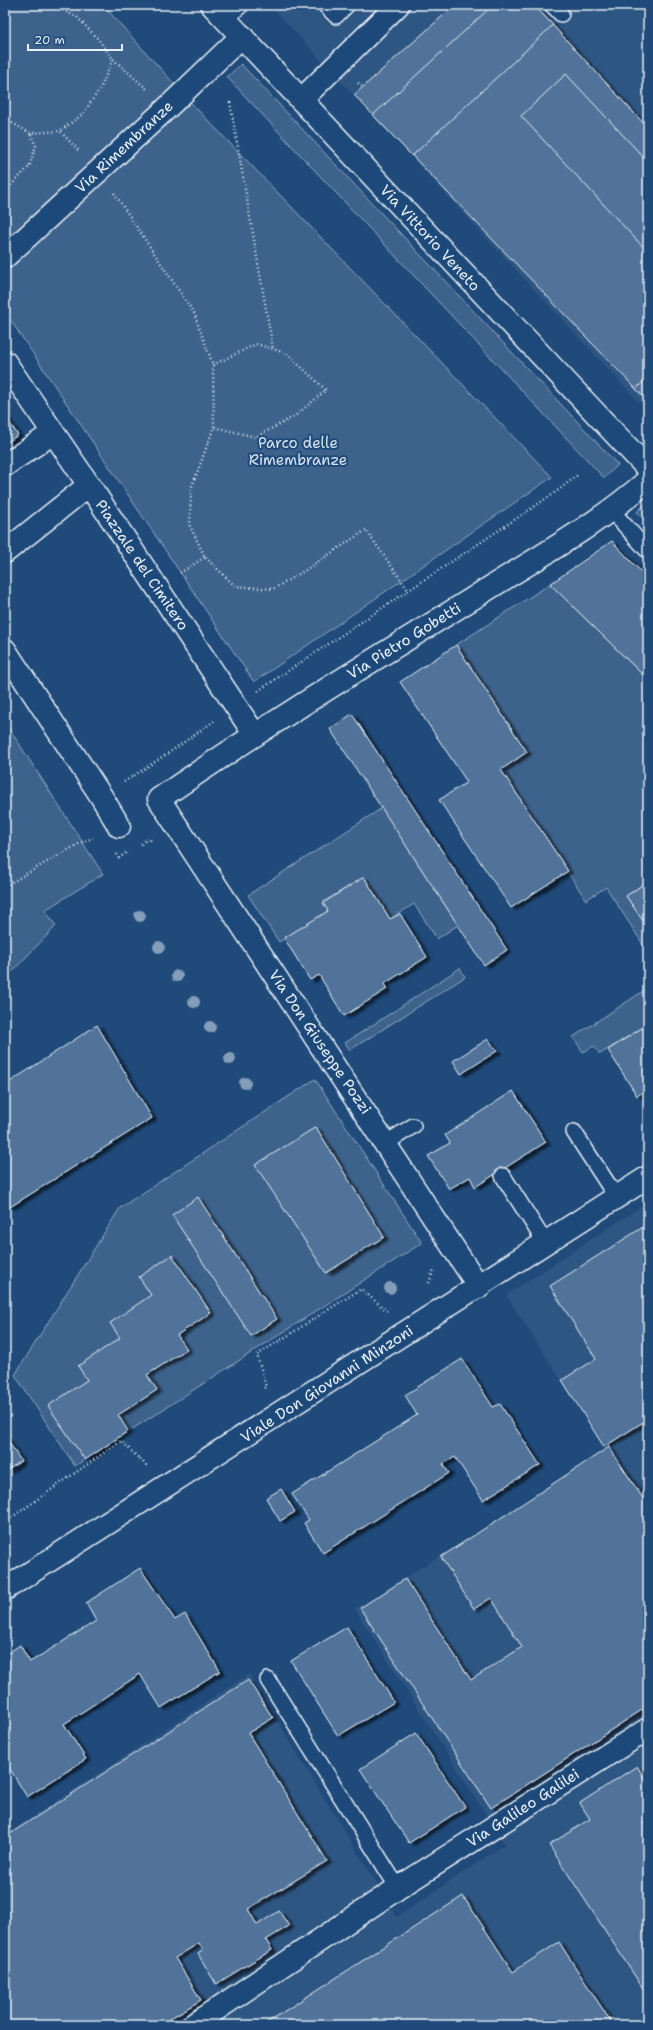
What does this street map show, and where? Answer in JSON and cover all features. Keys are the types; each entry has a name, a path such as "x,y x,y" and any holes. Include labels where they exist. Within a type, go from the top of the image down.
{"street":[{"path":"301,100 398,5"},
{"name":"Via Vittorio Veneto","path":"219,12 648,469"},
{"name":"Via Rimembranze","path":"5,257 166,109 242,36"},
{"path":"5,362 89,485"},
{"path":"5,465 53,433"},
{"name":"Via Pietro Gobetti","path":"159,799 255,735 611,510 648,480"},
{"name":"Piazzale del Cimitero","path":"5,552 89,485 255,735"},
{"path":"5,650 101,796 119,826"},
{"name":"Via Don Giuseppe Pozzi","path":"159,799 479,1287"},
{"name":"Viale Don Giovanni Minzoni","path":"5,1589 479,1287 648,1177"},
{"name":"Via Galileo Galilei","path":"193,2025 398,1888 648,1729"}],"lane":[{"path":"219,12 241,5"},
{"path":"325,5 336,16 347,5"},
{"path":"611,510 648,551"},
{"path":"386,1143 413,1126"},
{"path":"574,1132 617,1198"},
{"path":"503,1176 546,1244"},
{"path":"268,1680 398,1888"}],"path":[{"path":"52,5 77,17 98,39 113,60 166,109"},
{"path":"5,124 5,120 30,133 60,131 83,114 101,87 113,60"},
{"path":"230,102 273,349"},
{"path":"60,131 99,171 194,313 213,365 214,427 191,489 190,526 205,557 235,586 273,589 304,571 366,530 408,590"},
{"path":"5,191 29,167 36,146 30,133"},
{"path":"213,365 256,344 286,353 326,390 296,416 256,438 214,427"},
{"path":"5,886 82,842 96,837"}],"shaded area":[{"path":"270,5 648,5 648,412"},
{"path":"648,1202 648,2025 5,2025 5,1835 249,1674 397,1917 505,1844 355,1609 607,1451 506,1295"}],"green space":[{"name":"Parco delle Rimembranze","path":"5,5 103,5 195,107 552,477 254,682 5,312"},
{"path":"241,64 618,465 604,478 227,77"},
{"path":"648,501 648,524 637,512"},
{"path":"550,584 648,680 648,881 626,896 648,928 648,952 606,887 586,900 501,770 527,752 456,645"},
{"path":"5,722 103,874 45,910 56,926 5,979"},
{"path":"382,808 458,925 437,939 414,904 390,919 364,877 323,902 328,911 279,942 248,895"},
{"path":"460,968 465,977 350,1050 345,1043"},
{"path":"648,988 648,1024 600,1054 594,1046 583,1052 573,1037"},
{"path":"315,1079 422,1243 75,1466 15,1375 120,1208"}],"building":[{"path":"455,5 534,5 648,128 648,377 636,389 354,95"},
{"path":"493,5 534,5 553,25 412,156 373,115"},
{"path":"566,74 648,162 648,244 644,248 521,116"},
{"path":"648,377 648,402 636,389"},
{"path":"5,416 18,435 5,444"},
{"path":"612,541 648,579 648,680 550,584"},
{"path":"456,645 527,752 501,770 568,871 511,908 439,800 467,782 400,682"},
{"path":"352,714 507,950 484,965 330,729"},
{"path":"364,877 390,919 400,914 427,957 384,984 387,989 344,1016 319,975 310,980 284,938 328,911 323,903"},
{"path":"648,881 648,928 626,896"},
{"path":"648,1024 648,1089 637,1096 608,1050"},
{"path":"97,1025 152,1118 10,1207 5,1200 5,1085"},
{"path":"488,1039 497,1051 461,1074 453,1061"},
{"path":"513,1091 546,1142 475,1187 470,1177 449,1189 428,1156 450,1143 445,1135"},
{"path":"316,1127 384,1237 326,1273 255,1165"},
{"path":"198,1197 277,1319 251,1336 172,1215"},
{"path":"648,1224 648,1419 604,1447 562,1380 596,1359 550,1286"},
{"path":"172,1255 211,1313 177,1335 187,1349 147,1375 157,1390 118,1415 128,1431 85,1460 48,1406 87,1380 78,1366 120,1338 110,1323 151,1295 139,1277"},
{"path":"462,1359 493,1407 500,1404 540,1465 483,1500 455,1457 443,1464 449,1473 323,1553 304,1523 309,1520 292,1494 417,1415 405,1395"},
{"path":"5,1436 21,1461 5,1472"},
{"path":"609,1447 648,1506 648,1706 491,1808 360,1608 405,1579 471,1680 522,1647 491,1598 474,1609 441,1557"},
{"path":"281,1489 295,1512 280,1521 266,1498"},
{"path":"140,1568 175,1620 185,1614 220,1671 161,1708 140,1674 64,1724 86,1759 27,1797 5,1761 5,1655 20,1645 30,1662 96,1621 86,1603"},
{"path":"347,1627 394,1702 338,1736 291,1661"},
{"path":"248,1680 273,1718 248,1733 327,1861 248,1909 257,1925 279,1911 289,1926 266,1940 272,1950 216,1984 198,1954 203,1950 199,1943 175,1958 201,2000 159,2025 5,2025 5,1837"},
{"path":"416,1733 465,1807 409,1843 360,1769"},
{"path":"637,1766 645,1779 648,1777 648,1820 643,1823 648,1832 648,1996 549,1845 590,1819 580,1803"},
{"path":"463,1896 513,1972 559,1942 613,2025 263,2025"}]}
